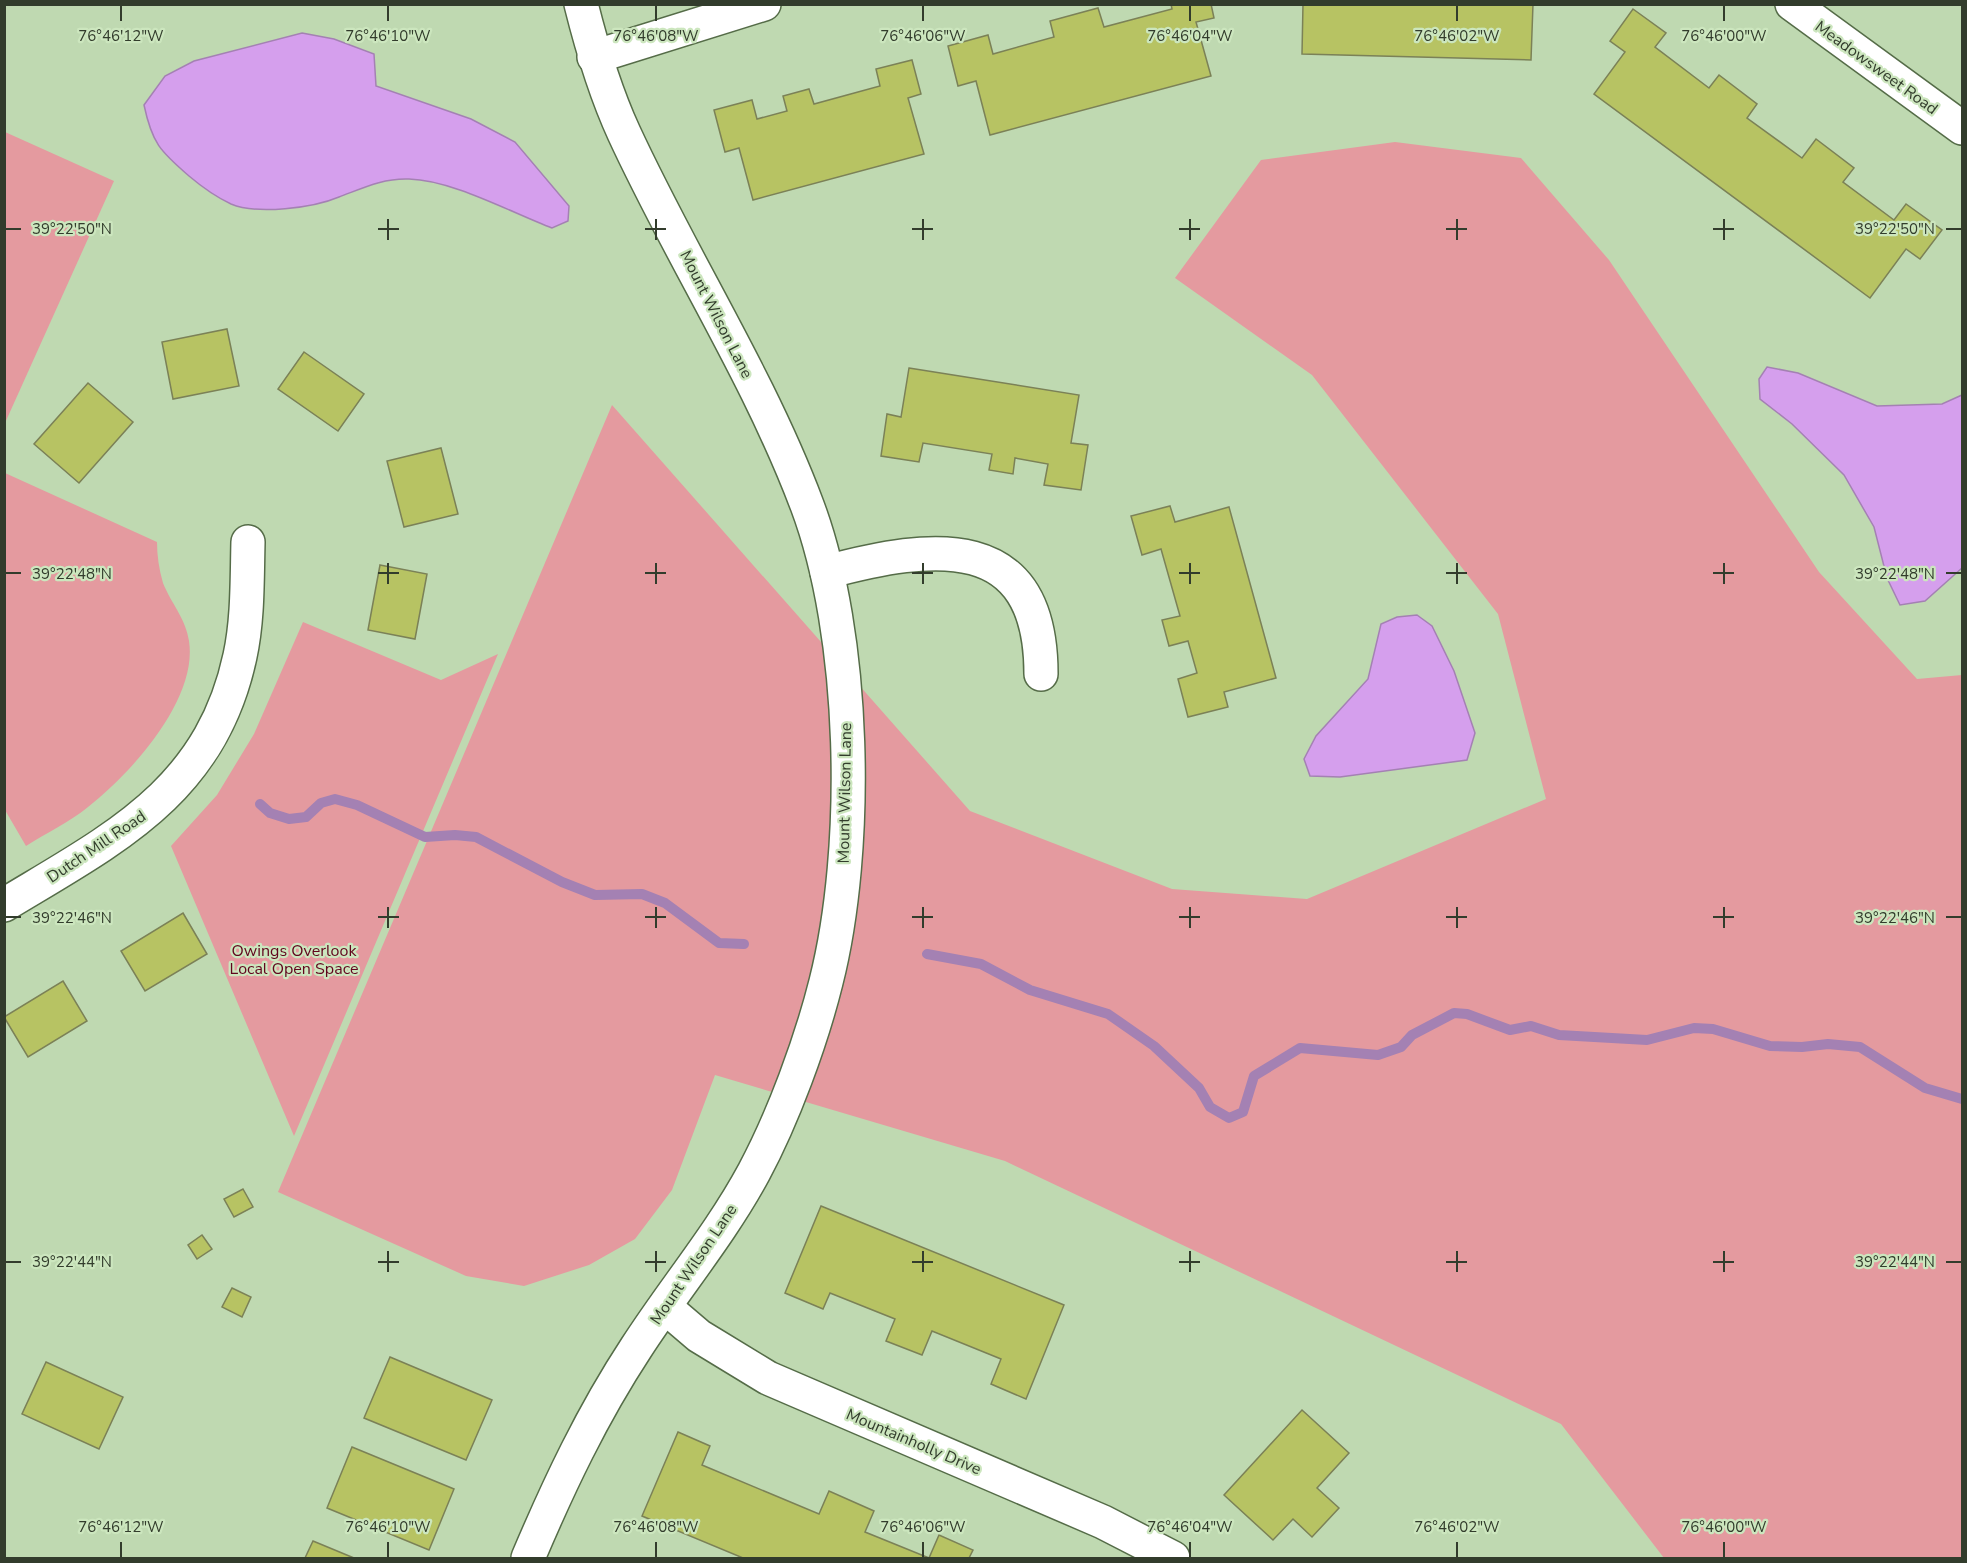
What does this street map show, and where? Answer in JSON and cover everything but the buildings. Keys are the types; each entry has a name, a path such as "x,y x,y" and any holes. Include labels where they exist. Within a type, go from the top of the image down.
{"street":[{"name":"Mount Wilson Lane","path":"528,1558 564,1473 596,1411 665,1307 714,1239 754,1171 780,1117 826,982 840,903 845,830 847,742 842,664 827,572 808,509 775,426 622,130 594,57 581,4"},
{"path":"594,57 764,4"},
{"name":"Meadowsweet Road","path":"1792,4 1962,128"},
{"name":"Dutch Mill Road","path":"4,905 90,853 142,817 182,780 205,746 230,692 240,655 248,542"},
{"path":"827,572 878,558 918,553 951,555 981,561 1007,573 1026,596 1036,622 1041,650 1041,674"},
{"name":"Mountainholly Drive","path":"665,1307 699,1336 768,1378 1103,1522 1173,1558"}],"green space":[{"path":"5,132 114,181 5,423"},
{"path":"1395,142 1521,158 1609,260 1819,572 1917,679 1962,675 1962,1558 1664,1558 1561,1424 1005,1161 715,1075 672,1190 635,1239 589,1265 524,1286 466,1276 278,1192 612,405 970,811 1172,889 1307,899 1546,799 1498,614 1312,375 1175,278 1261,160"},
{"path":"5,473 157,542 158,562 163,583 182,618 189,641 189,664 183,687 158,733 141,755 105,793 88,807 66,823 26,846 5,810"},
{"name":"Owings Overlook Local Open Space","path":"303,622 441,680 498,654 294,1136 171,846 217,795 254,734"}],"shaded area":[{"path":"302,33 334,39 374,54 376,86 471,119 515,142 569,206 568,221 552,228 462,191 444,185 409,179 382,182 315,204 270,210 231,204 204,188 164,153 150,129 144,105 165,76 194,61"},
{"path":"1767,367 1798,373 1877,406 1942,404 1962,395 1962,568 1925,601 1900,605 1887,578 1874,527 1844,475 1792,424 1760,399 1759,379"},
{"path":"1417,615 1432,626 1454,671 1475,733 1467,760 1340,777 1310,776 1304,759 1316,736 1368,679 1381,624 1397,617"}],"waterway":[{"path":"260,804 270,813 289,819 306,817 321,803 335,799 357,805 425,837 455,835 476,837 562,882 595,895 642,894 665,903 719,943 744,944"},
{"path":"927,954 981,964 1030,990 1108,1014 1154,1046 1199,1088 1210,1107 1229,1118 1243,1112 1254,1076 1300,1048 1378,1055 1401,1047 1412,1035 1454,1013 1467,1014 1510,1030 1531,1026 1559,1035 1647,1040 1694,1028 1713,1029 1770,1046 1802,1047 1828,1044 1860,1047 1925,1088 1962,1099"}]}
